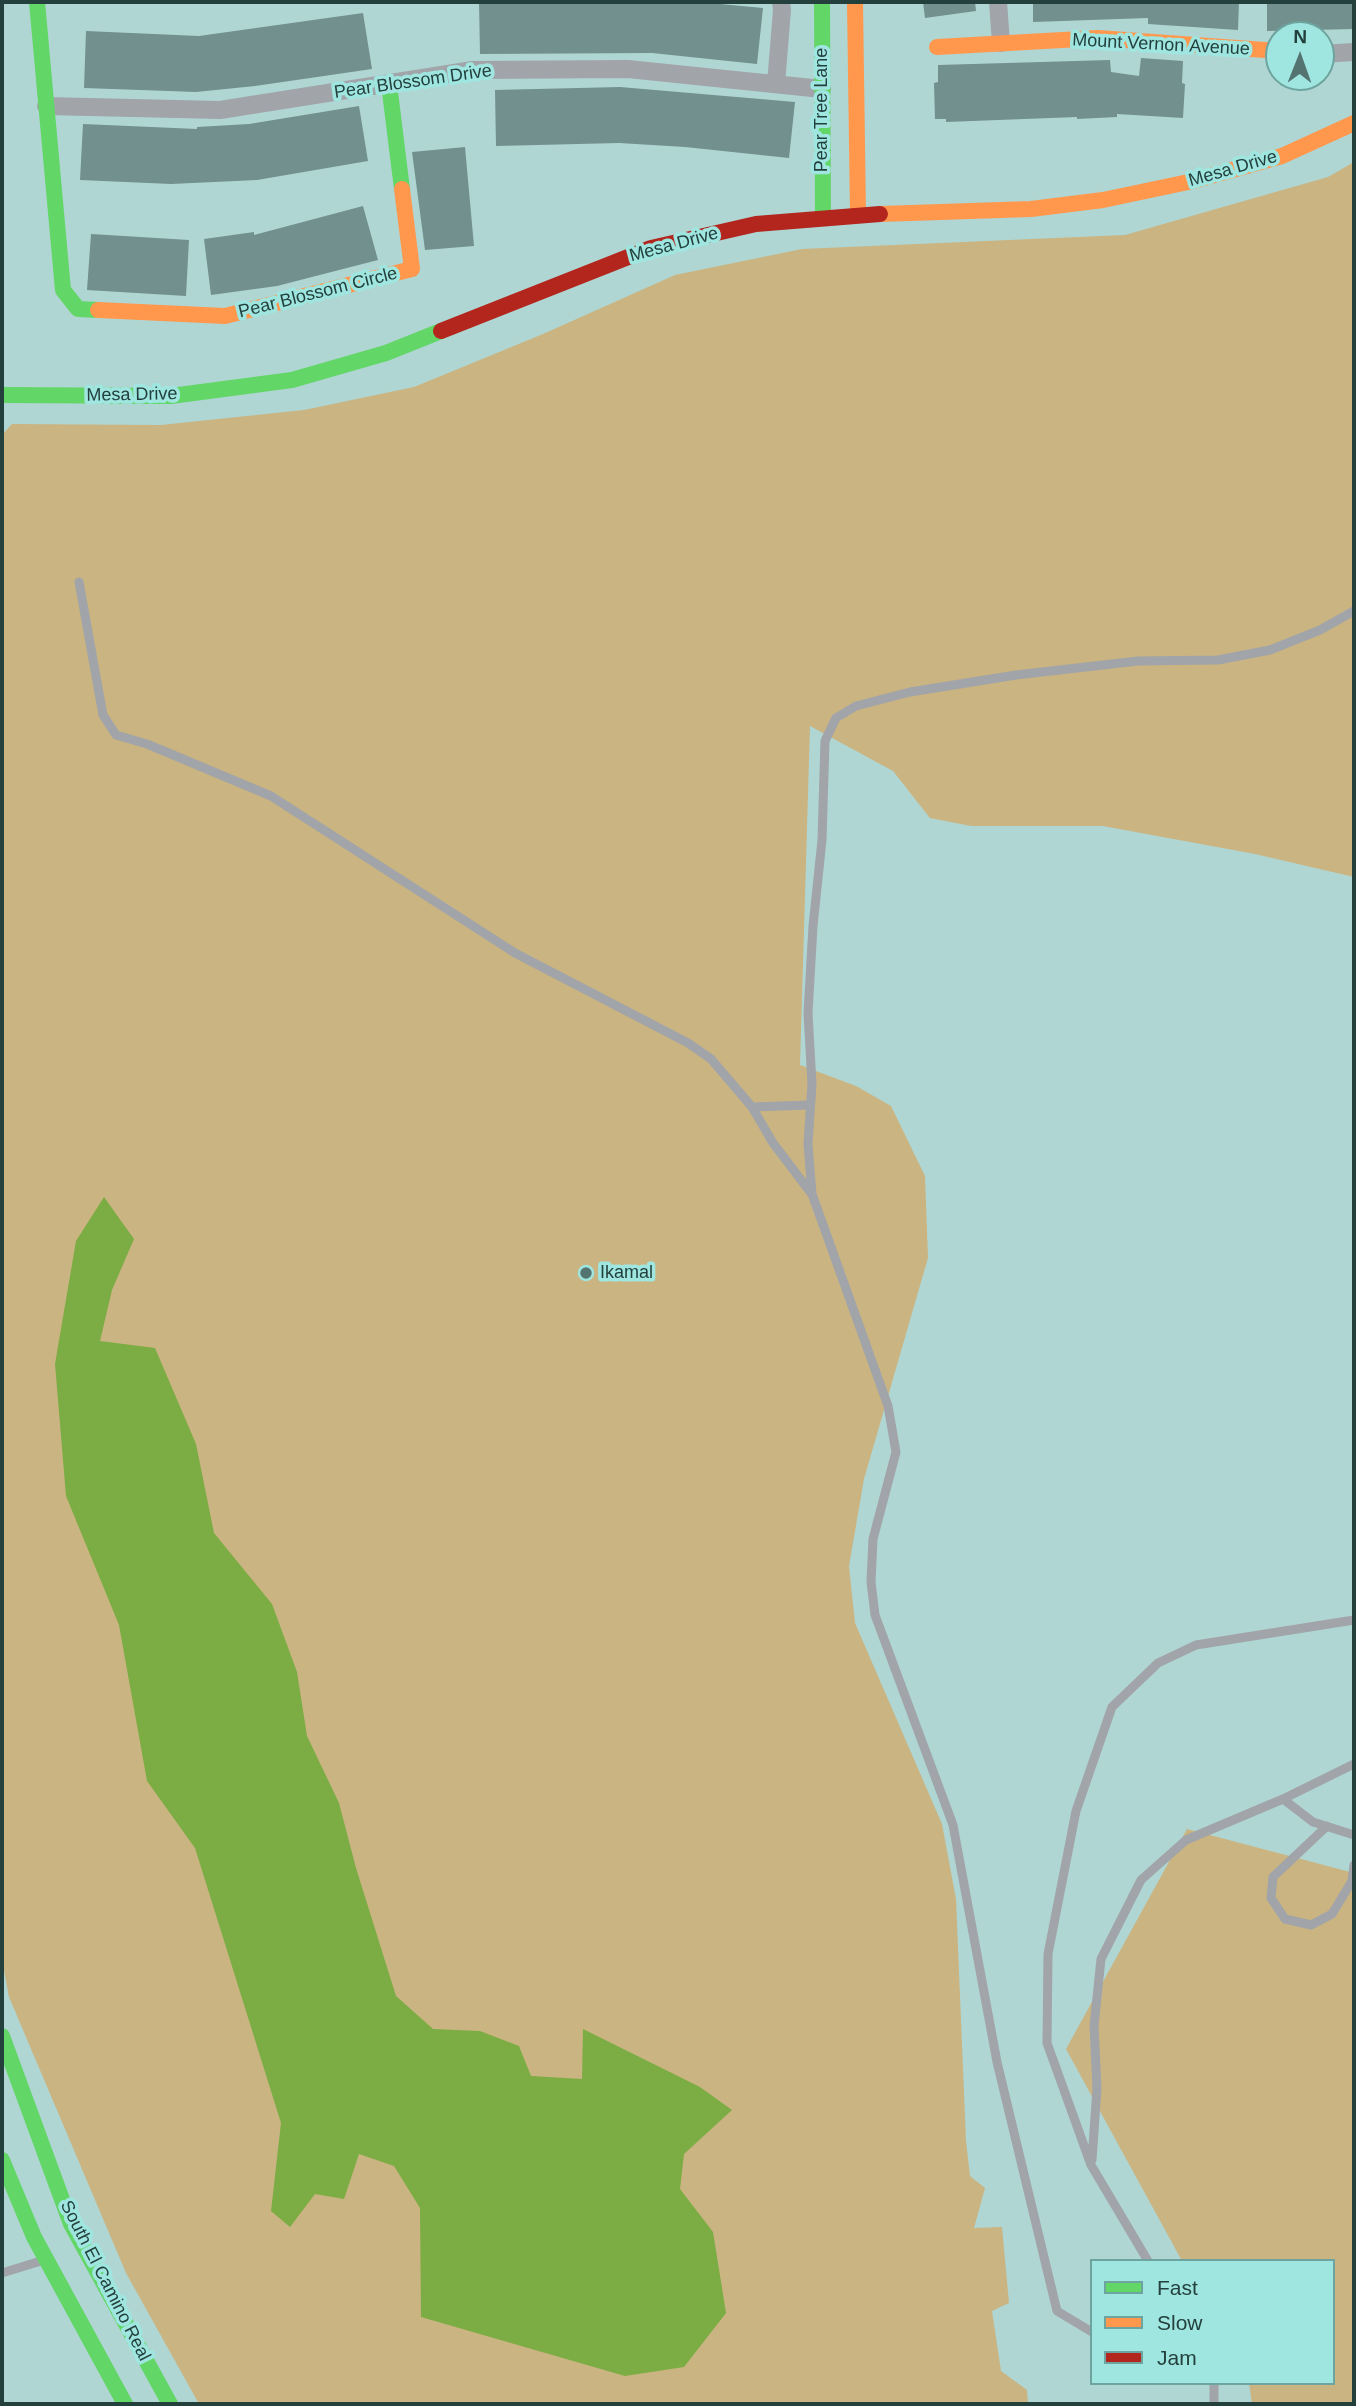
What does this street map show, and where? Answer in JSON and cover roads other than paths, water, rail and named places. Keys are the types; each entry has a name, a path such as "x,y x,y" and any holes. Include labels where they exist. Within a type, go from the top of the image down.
{"main road":[{"path":"37,2 46,106"},
{"name":"Pear Tree Lane","path":"822,2 834,96 823,217"},
{"name":"Pear Tree Lane","path":"855,2 858,215"},
{"name":"Mount Vernon Avenue","path":"937,47 1098,38 1265,50"},
{"name":"Pear Blossom Circle","path":"46,106 63,290 79,309 225,316 412,269 389,84"},
{"path":"834,96 845,131 857,152"},
{"name":"Mesa Drive","path":"2,395 171,396 292,380 387,353 651,248 756,224 858,215 1031,209 1103,200 1193,181 1282,156 1354,123"},
{"name":"South El Camino Real","path":"2,2036 71,2224 170,2404"},
{"path":"2,2160 45,2259 125,2404"}],"street":[{"path":"776,84 781,2"},
{"path":"998,2 1001,43"},
{"path":"1335,53 1354,52"},
{"name":"Pear Blossom Drive","path":"46,106 220,110 473,70 628,69 776,84 834,96"}],"lane":[{"path":"79,582 103,715 116,735 147,744 271,796 515,953 688,1043 711,1059 752,1107 773,1143 812,1194"},
{"path":"1090,2331 1057,2311 997,2062 953,1825 875,1615 871,1582 873,1539 895,1452 888,1406 812,1194 808,1144 812,1084 808,1013 822,840 825,741 836,718 856,705 910,692 1016,676 1138,661 1218,660 1270,650 1354,611"},
{"path":"752,1107 810,1105"},
{"path":"1147,2259 1091,2165 1047,2043 1048,1954 1076,1811 1112,1707 1158,1663 1196,1646 1354,1620"},
{"path":"1091,2165 1097,2088 1094,2026 1101,1959 1141,1880 1186,1840 1283,1799 1354,1764"},
{"path":"1283,1799 1313,1822 1354,1835"},
{"path":"1327,1826 1273,1877 1271,1898 1285,1919 1311,1925 1332,1914 1352,1881 1354,1865"},
{"path":"2,2273 45,2259"},
{"path":"1214,2385 1214,2404"}],"place":[{"name":"Ikamal","path":"586,1273"}]}
